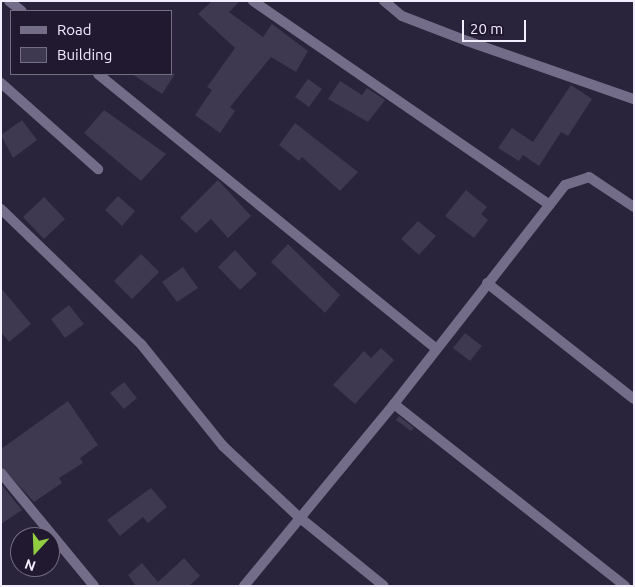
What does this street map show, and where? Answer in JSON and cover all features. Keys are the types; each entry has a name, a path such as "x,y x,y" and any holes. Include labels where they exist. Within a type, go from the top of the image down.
{"street":[{"path":"9,1 21,10"},
{"path":"253,1 550,205"},
{"path":"384,1 402,16 634,99"},
{"path":"99,75 435,348"},
{"path":"1,83 98,169"},
{"path":"244,586 394,404 435,348 565,185 589,177 634,207"},
{"path":"1,210 141,344 223,446 299,517 384,586"},
{"path":"487,283 634,399"},
{"path":"394,404 626,586"},
{"path":"1,474 94,586"}],"building":[{"path":"212,1 240,1 229,12 263,37 272,24 308,51 296,72 271,57 230,107 235,111 220,133 195,115 212,90 207,87 235,48 198,14"},
{"path":"175,74 162,94 134,75"},
{"path":"308,79 322,89 309,107 295,97"},
{"path":"340,81 362,95 367,88 385,100 368,122 328,99"},
{"path":"571,85 592,99 568,136 561,132 539,166 523,155 519,161 498,148 512,128 533,142"},
{"path":"104,110 166,154 141,181 84,133"},
{"path":"22,120 37,140 13,158 1,135"},
{"path":"295,123 358,172 340,191 302,157 299,161 279,145"},
{"path":"218,180 251,216 228,238 211,219 196,233 180,218"},
{"path":"466,190 487,207 481,214 488,220 474,238 445,216"},
{"path":"118,196 135,211 122,226 105,210"},
{"path":"44,197 65,219 44,239 23,217"},
{"path":"418,221 436,236 419,255 401,239"},
{"path":"288,244 340,295 325,313 271,262"},
{"path":"235,250 257,274 240,290 218,267"},
{"path":"141,254 159,272 132,299 114,281"},
{"path":"183,267 198,288 177,302 162,282"},
{"path":"1,288 31,324 9,342 1,332"},
{"path":"69,305 84,324 65,338 51,319"},
{"path":"465,333 482,346 470,361 453,348"},
{"path":"381,348 394,360 355,404 333,385 364,351 371,358"},
{"path":"124,382 137,398 124,409 110,393"},
{"path":"68,401 98,445 80,458 83,463 59,478 62,483 34,502 1,466 1,449"},
{"path":"399,416 414,428 411,431 396,420"},
{"path":"1,484 22,510 1,524"},
{"path":"151,488 167,507 148,523 143,517 120,536 107,520"},
{"path":"184,558 200,576 189,586 136,586 128,575 142,563 158,582"}]}
